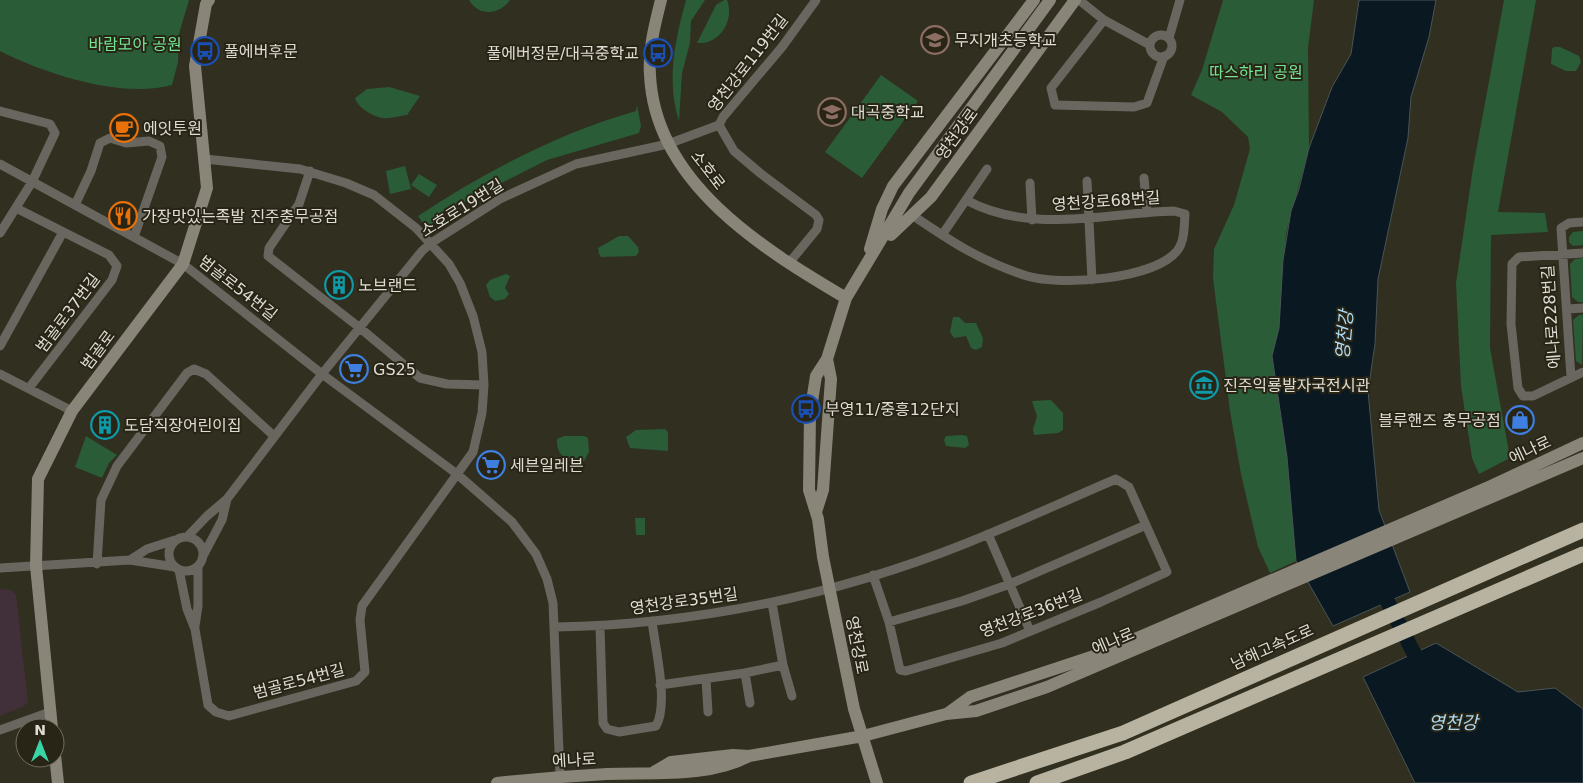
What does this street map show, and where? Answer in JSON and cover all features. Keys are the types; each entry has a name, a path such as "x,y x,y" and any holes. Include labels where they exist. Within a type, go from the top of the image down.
{"highway":[{"name":"남해고속도로","path":"971,783 1123,732 1583,530"},
{"path":"1037,783 1126,752 1583,554"}],"street":[{"name":"범골로","path":"51,718 36,566 38,479 72,411 183,264 207,188 205,159 199,124 195,66 209,0"},
{"name":"소호로","path":"661,0 653,31 650,75 657,118 668,144 693,180 718,210 789,264 846,298"},
{"name":"영천강로119번길","path":"668,144 719,125 723,117 782,47 816,0"},
{"name":"영천강로","path":"858,279 882,209 893,186 1034,0"},
{"name":"영천강로","path":"877,783 854,709 829,588 816,512 823,490 831,379 827,359 846,298 909,193 1050,0"},
{"name":"영천강로","path":"858,279 887,239 931,197 1074,0"},
{"path":"1079,0 1104,20 1150,45 1154,54 1164,56"},
{"path":"1104,20 1051,88 1055,105 1134,107 1147,103 1164,56 1169,53 1172,47 1169,38 1180,0"},
{"path":"1150,45 1156,36 1162,35 1169,38"},
{"path":"0,111 50,124 55,133 32,182 0,233"},
{"path":"719,125 734,150 760,173 816,214 819,220 817,229 789,264"},
{"path":"75,205 91,171 100,143 110,138 126,143 148,141 160,146 162,157 134,237"},
{"name":"소호로19번길","path":"322,374 422,251 431,243 500,199 576,164 668,144"},
{"path":"205,159 310,171 374,195 416,228 449,264 460,283 473,316 482,352 484,385 482,413 473,452 458,474"},
{"path":"0,164 183,264"},
{"path":"942,235 987,169"},
{"path":"310,171 299,204 269,248 268,256 420,378 447,384 484,385"},
{"path":"1144,178 1146,212"},
{"path":"1088,181 1092,280"},
{"path":"1030,183 1032,220"},
{"name":"영천강로68번길","path":"912,215 977,257 1029,276 1072,281 1126,275 1152,266 1177,251 1184,235 1185,214 1174,211 1032,220 1003,216 966,200"},
{"path":"0,346 63,232 16,208"},
{"name":"에나로228번길","path":"1571,378 1568,309 1561,254 1561,228 1569,223 1583,222"},
{"name":"범골로37번길","path":"29,388 112,280 117,266 109,255 63,232"},
{"name":"에나로228번길","path":"1583,253 1519,257 1512,264 1510,324 1518,388 1523,396 1533,396 1583,372"},
{"name":"범골로54번길","path":"183,264 322,374 458,474 512,522 536,554 547,579 553,603 560,776"},
{"path":"1568,309 1583,308"},
{"path":"97,564 101,500 117,466 187,373 194,369 206,374 274,436"},
{"path":"0,374 72,411"},
{"path":"130,560 147,549 187,537 227,499 322,374"},
{"name":"에나로","path":"1493,492 1583,443"},
{"name":"에나로","path":"497,783 560,776 654,772 671,774 734,764 749,756 863,736 946,714 970,697 1100,654 1286,579 1493,492 1583,458"},
{"name":"범골로54번길","path":"194,629 208,705 216,712 229,716 356,681 365,672 360,620 362,606 458,474"},
{"name":"영천강로36번길","path":"829,588 873,575 988,534 1116,479 1129,487 1167,572 1002,642 906,672 900,670 889,622 873,575"},
{"path":"194,629 198,606 198,566 222,520 227,499"},
{"path":"889,622 962,601 1010,584 1146,525"},
{"path":"988,534 1030,631"},
{"path":"187,537 199,543 203,556"},
{"path":"176,540 168,553 177,569 194,629"},
{"path":"0,568 97,564 130,560 189,571 198,566"},
{"name":"영천강로35번길","path":"555,628 600,627 652,621 772,603 829,588"},
{"path":"772,603 783,664 792,696"},
{"path":"600,627 603,722 607,729 619,732 656,726 661,717 660,685 652,621"},
{"path":"660,685 706,680 783,664"},
{"path":"745,673 750,703"},
{"path":"706,680 708,712"},
{"path":"0,730 50,712"},
{"path":"56,768 58,783"}],"shaded area":[{"path":"0,589 11,590 16,595 28,702 24,706 0,716"}],"green space":[{"name":"바람모아 공원","path":"0,0 189,0 179,34 178,62 172,85 152,89 107,86 61,76 18,60 0,51"},
{"path":"469,0 510,0 500,9 489,12 478,9"},
{"path":"686,0 705,0 691,21 690,43 682,73 679,121 673,91 673,76 678,30"},
{"path":"727,0 729,16 723,30 712,40 705,43 697,43 716,5"},
{"name":"따스하리 공원","path":"1223,0 1314,0 1308,48 1309,148 1286,233 1279,328 1272,356 1287,457 1296,561 1270,573 1258,547 1241,474 1230,411 1213,278 1214,249 1234,205 1250,149 1248,137 1222,112 1191,95 1202,70"},
{"path":"1504,0 1536,0 1498,212 1545,213 1548,232 1491,235 1490,348 1510,458 1479,474 1472,458 1461,386 1456,283 1473,168"},
{"path":"1560,47 1579,56 1581,62 1576,71 1566,71 1551,64 1552,49"},
{"path":"881,75 918,101 862,178 825,152"},
{"path":"389,87 420,96 407,115 389,118 379,117 370,114 356,101 355,98 367,89"},
{"path":"637,105 641,126 639,133 547,160 466,201 430,225 422,222 418,216 469,184 523,155 579,130 636,111"},
{"path":"405,166 411,189 390,194 386,171"},
{"path":"419,174 437,185 429,197 411,185"},
{"path":"1583,231 1583,245 1573,246 1569,242 1569,237 1573,232"},
{"path":"619,236 628,236 638,247 639,252 636,256 601,257 598,248"},
{"path":"1583,258 1583,302 1578,302 1572,297 1570,264 1575,259"},
{"path":"506,274 510,276 505,288 509,294 505,299 495,301 490,297 486,285 490,280"},
{"path":"1579,315 1583,315 1582,365 1576,361 1573,320"},
{"path":"953,317 959,317 965,323 976,323 983,338 982,347 976,350 971,348 966,336 954,338 950,332"},
{"path":"1051,400 1063,413 1063,430 1058,433 1034,435 1033,429 1037,416 1032,401"},
{"path":"665,429 668,432 668,451 630,448 626,437 636,430"},
{"path":"86,436 117,455 109,463 102,478 75,467"},
{"path":"564,436 584,436 588,438 589,452 584,461 573,461 561,454 557,445 557,439"},
{"path":"946,436 967,436 969,445 965,448 946,446 944,440"},
{"path":"635,518 645,518 645,535 636,535"}],"water":[{"path":"1359,0 1436,0 1429,37 1411,97 1408,138 1378,279 1375,344 1368,391 1379,510 1410,592 1333,626 1296,561 1287,457 1272,356 1279,328 1283,260 1291,211 1299,189 1309,148 1332,87 1351,54"},
{"name":"영천강","path":"1436,643 1518,692 1555,688 1583,709 1583,783 1415,783 1363,677"}],"waterway":[{"name":"영천강","path":"1379,585 1423,671"}],"place":[{"name":"무지개초등학교","path":"935,40"},
{"name":"풀에버후문","path":"205,51"},
{"name":"풀에버정문/대곡중학교","path":"658,53"},
{"name":"대곡중학교","path":"832,112"},
{"name":"에잇투원","path":"124,128"},
{"name":"가장맛있는족발 진주충무공점","path":"123,216"},
{"name":"노브랜드","path":"339,285"},
{"name":"GS25","path":"354,369"},
{"name":"진주익룡발자국전시관","path":"1204,385"},
{"name":"부영11/중흥12단지","path":"806,409"},
{"name":"블루핸즈 충무공점","path":"1520,420"},
{"name":"도담직장어린이집","path":"105,425"},
{"name":"세븐일레븐","path":"491,465"}]}
